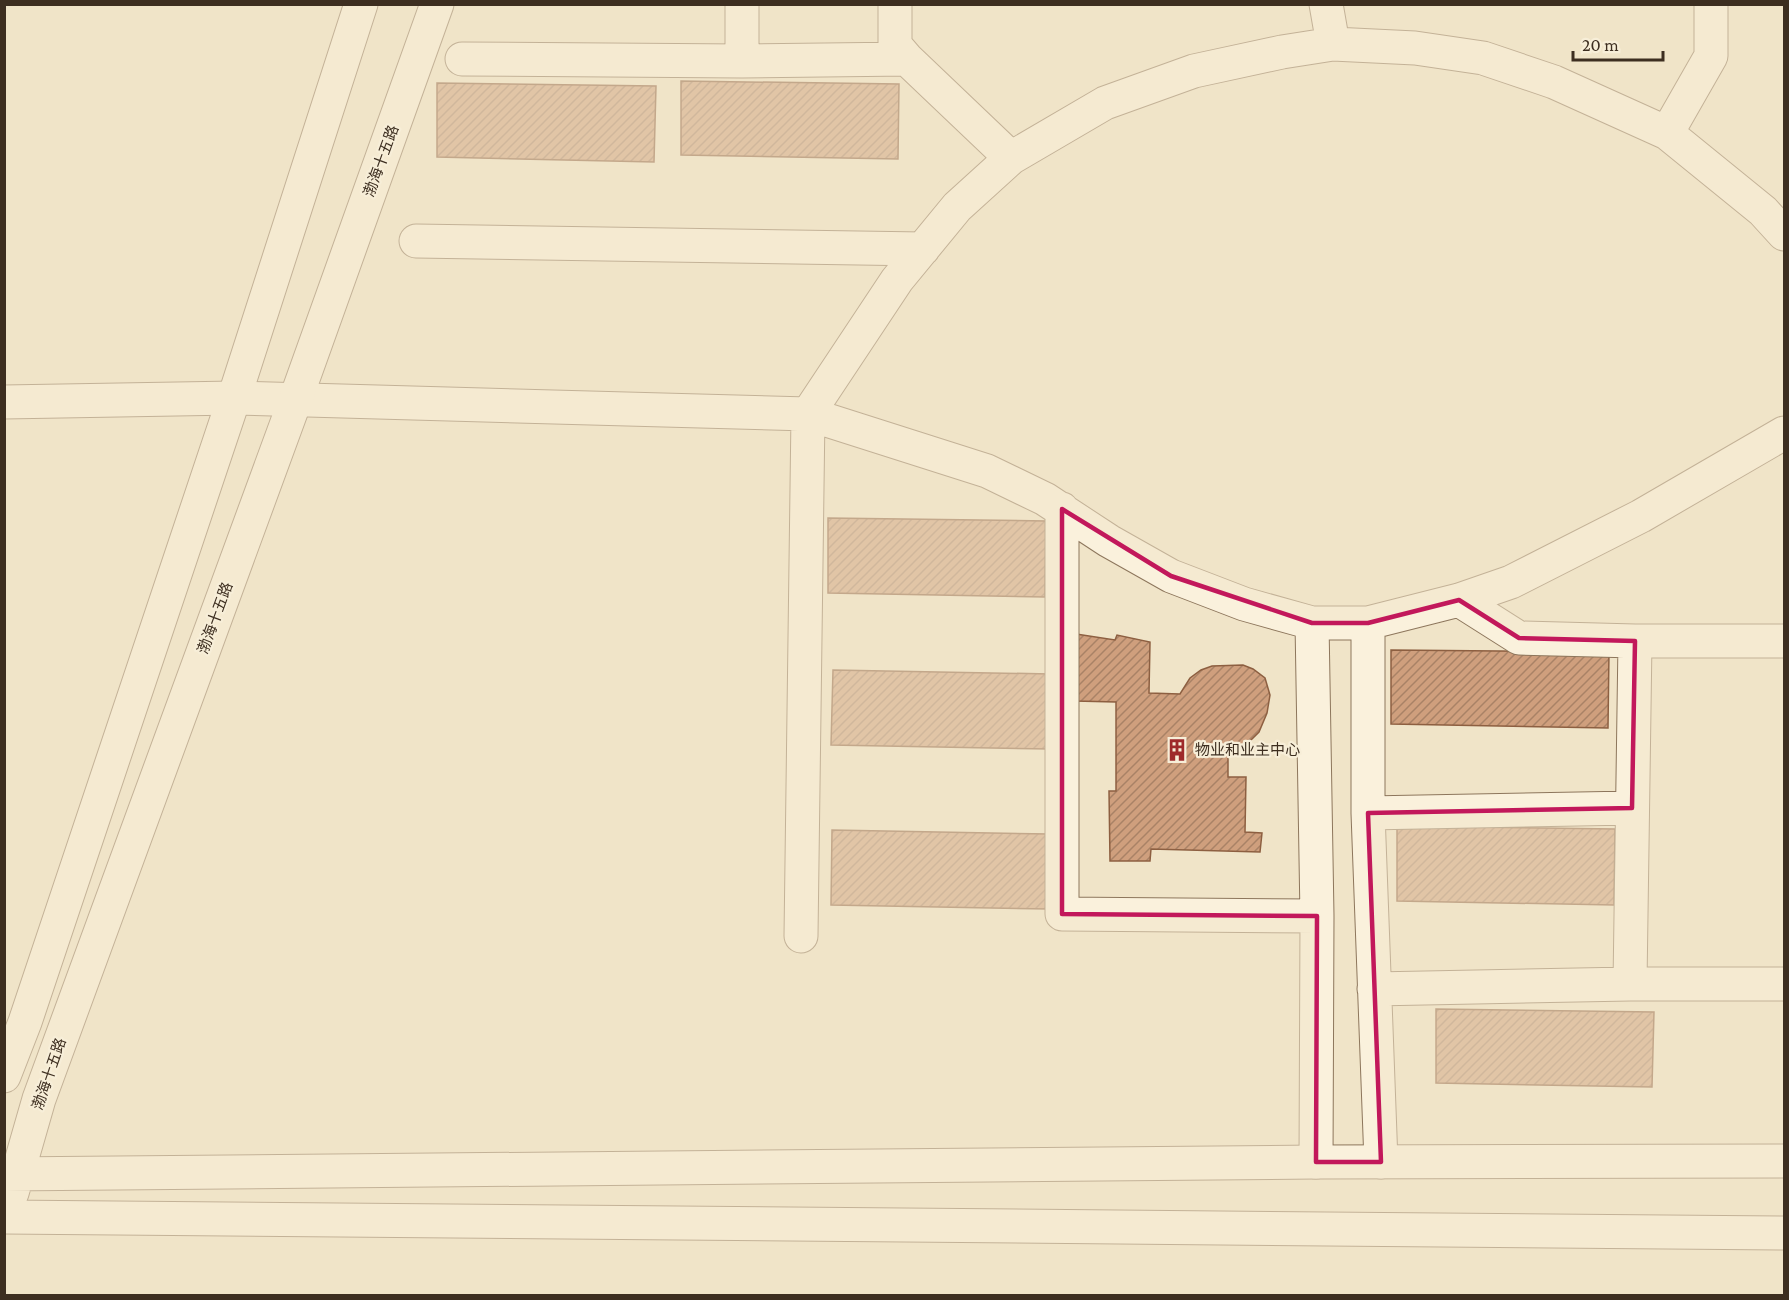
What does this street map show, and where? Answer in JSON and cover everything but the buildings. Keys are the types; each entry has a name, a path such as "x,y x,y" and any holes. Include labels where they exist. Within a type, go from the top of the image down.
{"street":[{"path":"4,1076 25,1022 234,398 361,4"},
{"name":"渤海十五路","path":"5,1222 10,1174 295,401 436,4"},
{"path":"742,4 742,61"},
{"path":"895,4 895,45 1011,158"},
{"path":"1326,4 1334,44"},
{"path":"1667,133 1711,56 1711,4"},
{"path":"801,936 808,414 897,279 957,207 1011,158 1105,103 1194,71 1282,52 1334,44 1415,48 1483,58 1554,82 1667,133 1763,211 1785,234"},
{"path":"462,59 742,61 907,59"},
{"path":"1748,199 1785,198"},
{"path":"416,242 923,249"},
{"path":"4,402 234,398 808,414 987,471 1045,499 1109,542 1171,576 1244,604 1312,623 1368,623 1459,600 1511,582 1651,510 1785,433"},
{"path":"1062,509 1062,914 1317,916"},
{"path":"1459,600 1518,638 1785,641"},
{"path":"1312,623 1317,916 1316,1162"},
{"path":"1368,623 1368,813 1381,1162"},
{"path":"1630,984 1635,641"},
{"path":"1368,813 1632,808"},
{"path":"1374,989 1630,984 1785,984"},
{"path":"10,1174 1316,1162 1785,1161"},
{"path":"5,1222 1785,1233"}],"highlighted area":[{"path":"1062,509 1171,576 1312,623 1368,623 1459,600 1519,638 1635,641 1632,808 1368,813 1381,1162 1316,1162 1317,916 1062,914"}],"place":[{"name":"物业和业主中心","path":"1177,750"}]}
